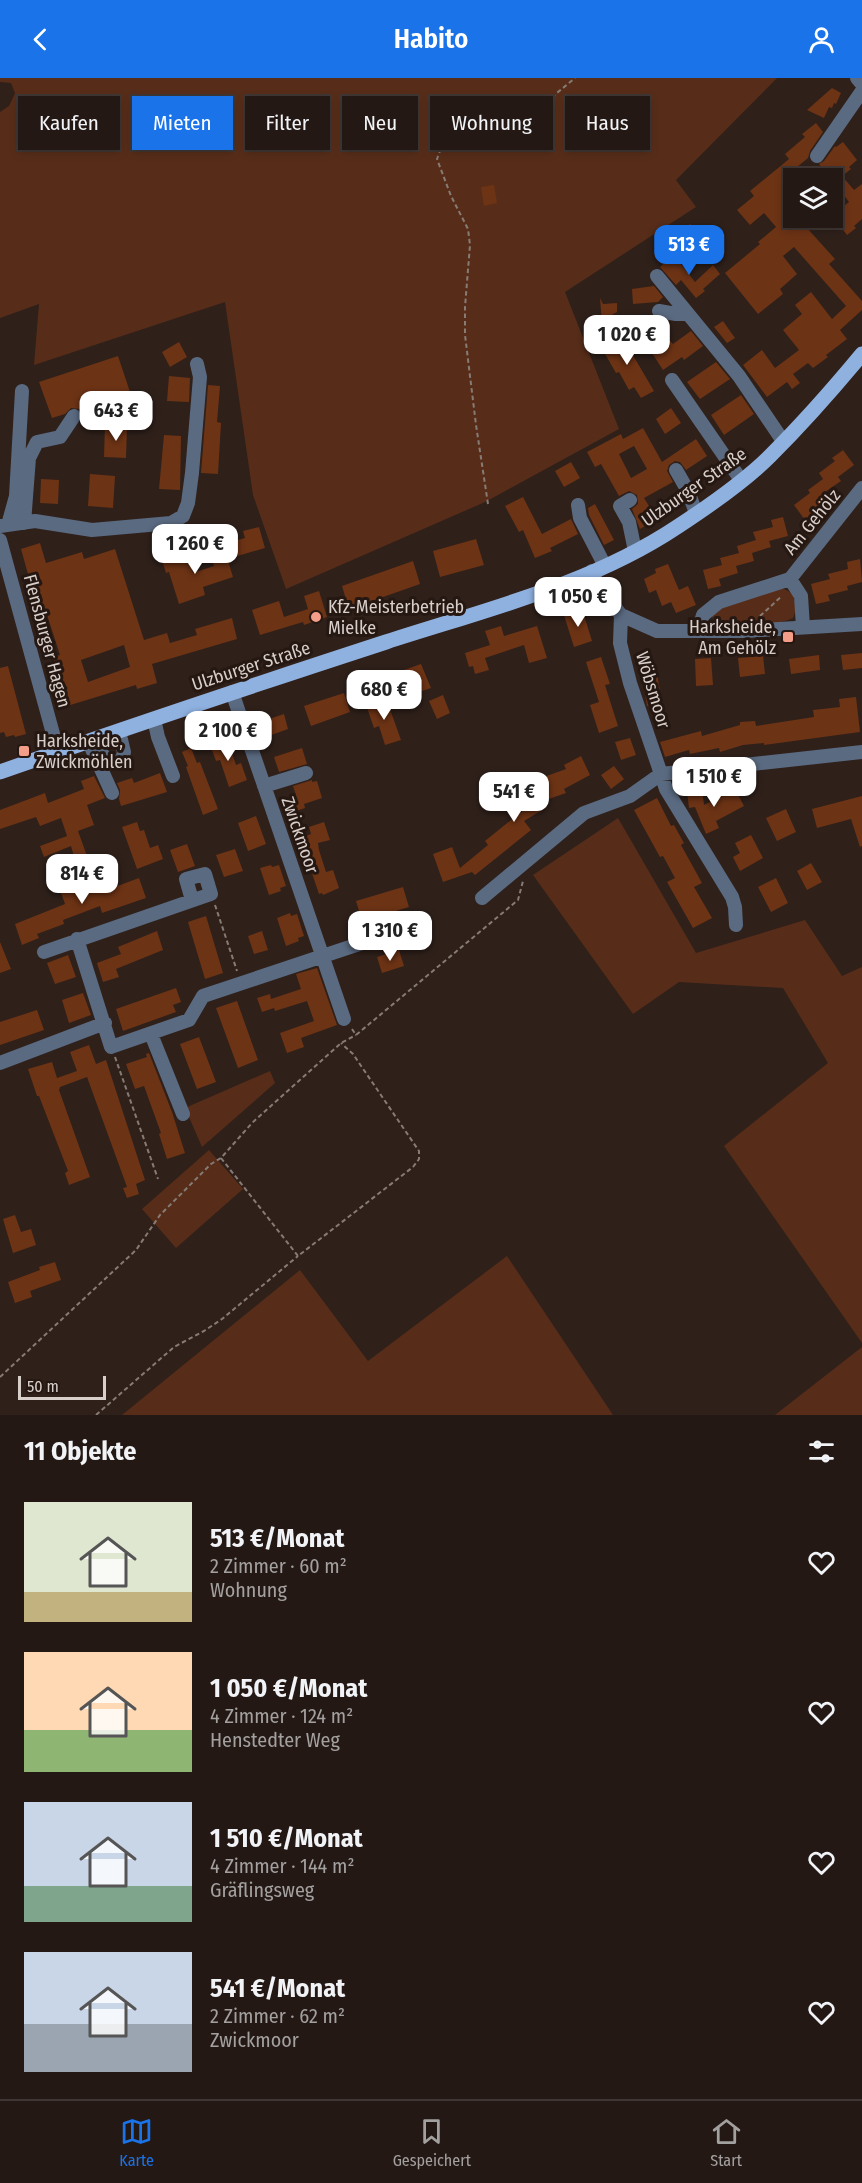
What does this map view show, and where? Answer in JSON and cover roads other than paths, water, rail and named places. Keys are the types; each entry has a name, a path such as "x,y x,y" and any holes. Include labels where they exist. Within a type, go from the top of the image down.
{"main road":[{"name":"Ulzburger Straße","path":"0,772 232,692 529,596 599,569 676,527 741,480 769,457 824,399 862,354"}],"street":[{"path":"857,78 862,84"},
{"path":"817,156 862,91"},
{"path":"657,276 739,376 783,441"},
{"path":"659,311 688,314"},
{"path":"22,391 16,496 4,525 35,521 92,530 127,525 171,523 183,516 186,510 192,473 200,377 197,364"},
{"path":"672,380 741,480"},
{"path":"24,523 29,458 37,442 60,437 74,416"},
{"path":"676,470 695,505 696,513"},
{"name":"Am Gehölz","path":"698,631 703,615 719,602 792,581 862,488"},
{"path":"630,500 620,506 629,522 635,551"},
{"path":"578,505 580,518 599,569 599,587 621,615 657,632 745,631 862,624"},
{"name":"Flensburger Hagen","path":"0,540 58,752"},
{"name":"Am Gehölz","path":"792,581 801,596 803,627"},
{"name":"Wöbsmoor","path":"621,615 621,643 630,683 666,789 732,897 736,925"},
{"name":"Zwickmoor","path":"232,692 344,1018"},
{"path":"154,719 158,737 173,776"},
{"path":"92,740 103,756 114,762 122,760 124,752 119,731"},
{"path":"92,740 112,794"},
{"path":"482,898 584,813 630,796 661,774 862,752"},
{"path":"264,786 306,773"},
{"path":"44,952 211,894 205,874 186,879 192,900"},
{"path":"78,939 111,1047 189,1020 203,996 365,942"},
{"path":"0,1063 105,1023"},
{"path":"151,1034 183,1114"}],"place":[{"name":"Kfz-Meisterbetrieb Mielke","path":"316,617"},
{"name":"Harksheide, Am Gehölz","path":"788,637"},
{"name":"Harksheide, Zwickmöhlen","path":"24,751"}]}
